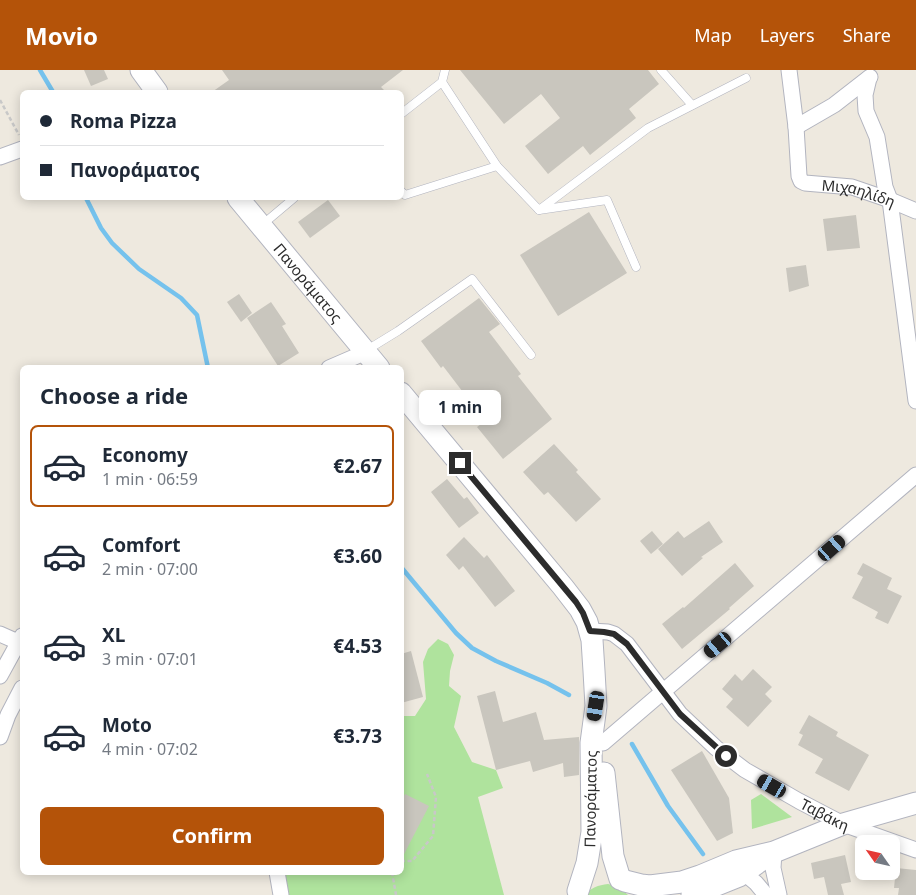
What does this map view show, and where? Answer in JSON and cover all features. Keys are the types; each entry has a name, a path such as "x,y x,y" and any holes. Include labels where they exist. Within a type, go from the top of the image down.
{"main road":[{"path":"141,70 156,90"},
{"name":"Πανοράματος","path":"240,200 377,365"},
{"name":"Πανοράματος","path":"404,397 570,594 583,613 590,631 596,706 592,744 592,832 587,863 577,893"},
{"name":"Πανοράματος","path":"596,706 601,724 605,790 613,856 628,885"},
{"path":"577,893 585,883 600,877 610,876 628,885 660,886 682,882 716,880 736,861 774,852 843,824 916,803"}],"street":[{"path":"789,70 796,127 834,105 872,74"},
{"path":"872,74 865,95 866,111 877,136 885,187 890,200 916,401"},
{"name":"Μιχαηλίδη","path":"796,127 800,181 852,187 916,211"},
{"path":"0,157 20,147"},
{"path":"336,365 366,352"},
{"path":"352,365 366,352"},
{"path":"603,743 916,475"},
{"name":"Ταβάκη","path":"590,631 608,632 622,640 686,720 726,756 745,770 843,824 916,850"},
{"path":"0,634 20,639 0,676"},
{"path":"0,737 8,715 20,692"},
{"path":"774,852 774,868 779,895"},
{"path":"278,875 281,895"},
{"path":"716,880 756,883 766,895"}],"lane":[{"path":"404,112 442,82 446,70"},
{"path":"661,70 692,105"},
{"path":"539,210 648,128 746,78"},
{"path":"442,82 497,166 539,210"},
{"path":"404,194 497,166"},
{"path":"262,225 292,200"},
{"path":"539,210 607,200 636,267"},
{"path":"366,352 472,279 531,355"}],"path":[{"path":"0,100 20,141"},
{"path":"404,861 412,861 433,836 436,797 426,774"},
{"path":"393,875 396,895"}],"green space":[{"path":"438,639 448,644 454,655 449,686 461,696 454,727 472,762 496,770 503,788 478,797 504,895 285,895 281,875 404,875 404,716 415,716 426,699 423,662 428,649"},
{"path":"761,794 792,817 752,829 751,800"},
{"path":"608,884 619,888 628,895 584,895 595,887"}],"building":[{"path":"84,70 104,70 108,79 91,86"},
{"path":"222,70 403,70 381,87 384,90 215,90 229,80"},
{"path":"460,70 648,70 659,84 629,109 636,118 590,155 583,146 548,174 525,146 560,118 541,94 504,124"},
{"path":"328,200 340,216 310,238 298,222"},
{"path":"589,212 627,273 558,316 520,255"},
{"path":"856,215 860,248 827,251 823,219"},
{"path":"806,265 809,286 789,292 786,268"},
{"path":"239,294 252,313 241,322 227,302"},
{"path":"479,298 500,324 489,332 521,374 518,376 552,419 503,459 477,427 485,421 443,366 441,368 421,341"},
{"path":"271,302 286,324 282,326 299,353 277,365 247,318"},
{"path":"554,444 601,499 576,522 548,492 544,495 523,472"},
{"path":"447,479 464,499 467,497 479,513 459,528 431,492"},
{"path":"709,521 723,542 701,557 703,558 682,576 658,549 678,531 684,538"},
{"path":"652,531 663,544 651,554 640,541"},
{"path":"464,537 484,558 487,555 515,591 495,607 463,566 459,570 446,555"},
{"path":"735,563 754,586 730,609 682,649 662,624 684,608"},
{"path":"863,563 892,578 887,589 902,596 888,624 875,618 878,612 852,598 863,577 857,574"},
{"path":"411,651 423,697 404,702 404,653"},
{"path":"753,669 772,687 765,694 772,701 748,727 726,707 733,699 722,689 735,674 742,681"},
{"path":"495,691 503,722 536,712 544,740 579,737 579,775 564,777 563,763 533,772 530,761 496,770 477,696"},
{"path":"809,715 838,732 836,736 869,755 849,791 815,773 823,759 798,745 803,735 799,733"},
{"path":"702,751 729,798 733,833 717,841 671,770"},
{"path":"405,794 429,806 404,854"},
{"path":"845,855 851,882 841,884 844,895 828,895 824,877 814,879 811,863"},
{"path":"900,868 916,870 916,895 898,895 899,888 894,888 895,880 900,880"}],"waterway":[{"path":"40,70 52,90"},
{"path":"87,200 101,228 112,243 139,269 181,298 197,315 207,365"},
{"path":"404,571 456,633 472,648 569,695"},
{"path":"632,744 668,806 703,854"}],"route":[{"path":"460,463 576,602 583,613 590,631 614,634 627,644 680,714 726,756"}]}
